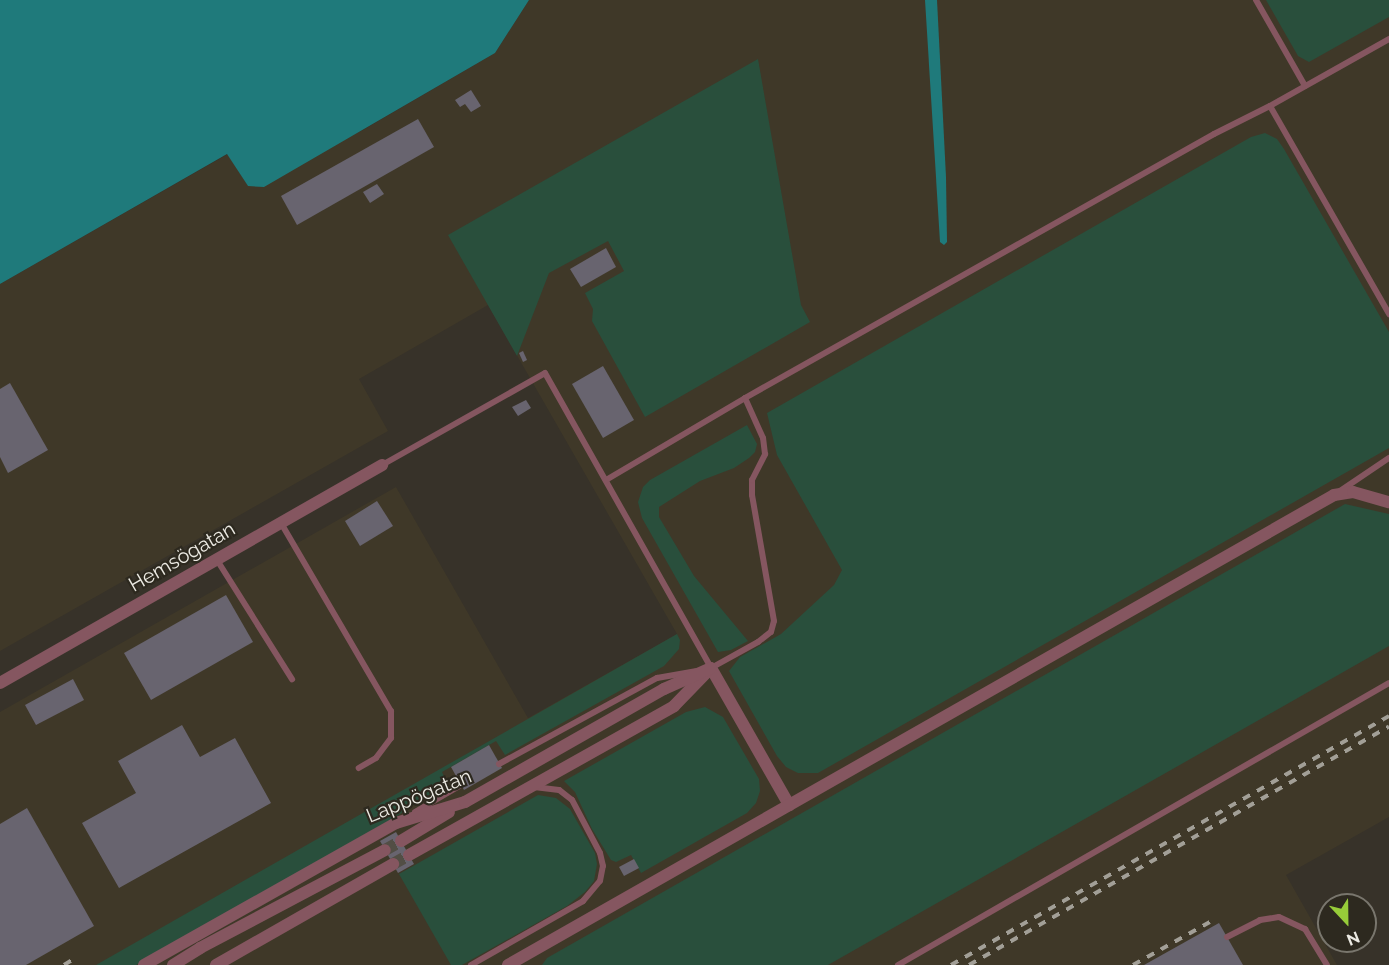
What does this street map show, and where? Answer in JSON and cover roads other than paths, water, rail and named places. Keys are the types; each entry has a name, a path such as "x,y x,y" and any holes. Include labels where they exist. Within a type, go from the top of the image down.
{"street":[{"name":"Hemsögatan","path":"0,683 382,465"},
{"path":"515,963 1335,495 1353,492 1389,502"},
{"name":"Lappögatan","path":"409,855 534,787 674,706 711,668"},
{"name":"Lappögatan","path":"144,965 396,823 465,802 664,689 711,668"},
{"path":"711,668 789,805"},
{"path":"401,841 465,802"},
{"path":"173,965 200,948 385,850"},
{"path":"216,965 393,864"}],"lane":[{"path":"1256,0 1305,86"},
{"path":"606,480 745,398 1214,134 1270,106 1389,39"},
{"path":"1270,106 1389,314"},
{"path":"382,465 544,373 711,668"},
{"path":"499,764 657,678 711,668 758,642 771,632 774,621 752,495 752,480 765,454 763,438 745,398"},
{"path":"1335,495 1389,458"},
{"path":"280,523 391,711 391,738 376,758 359,768"},
{"path":"217,560 292,679"},
{"path":"898,965 1389,683"},
{"path":"396,823 461,785"},
{"path":"471,965 583,901 596,888 603,874 600,853 572,800 559,790 534,787"},
{"path":"1227,937 1260,920 1279,917 1305,928 1327,965"}],"water":[{"path":"0,0 529,0 495,53 264,187 248,186 227,154 0,284"},
{"path":"925,0 937,0 946,177 947,242 944,245 940,242"}],"tunnel":[{"path":"385,850 401,841"},
{"path":"393,864 409,855"}],"railway":[{"path":"951,965 1389,716"},
{"path":"969,965 1389,726"},
{"path":"1133,965 1210,922"},
{"path":"64,965 75,958"}]}
